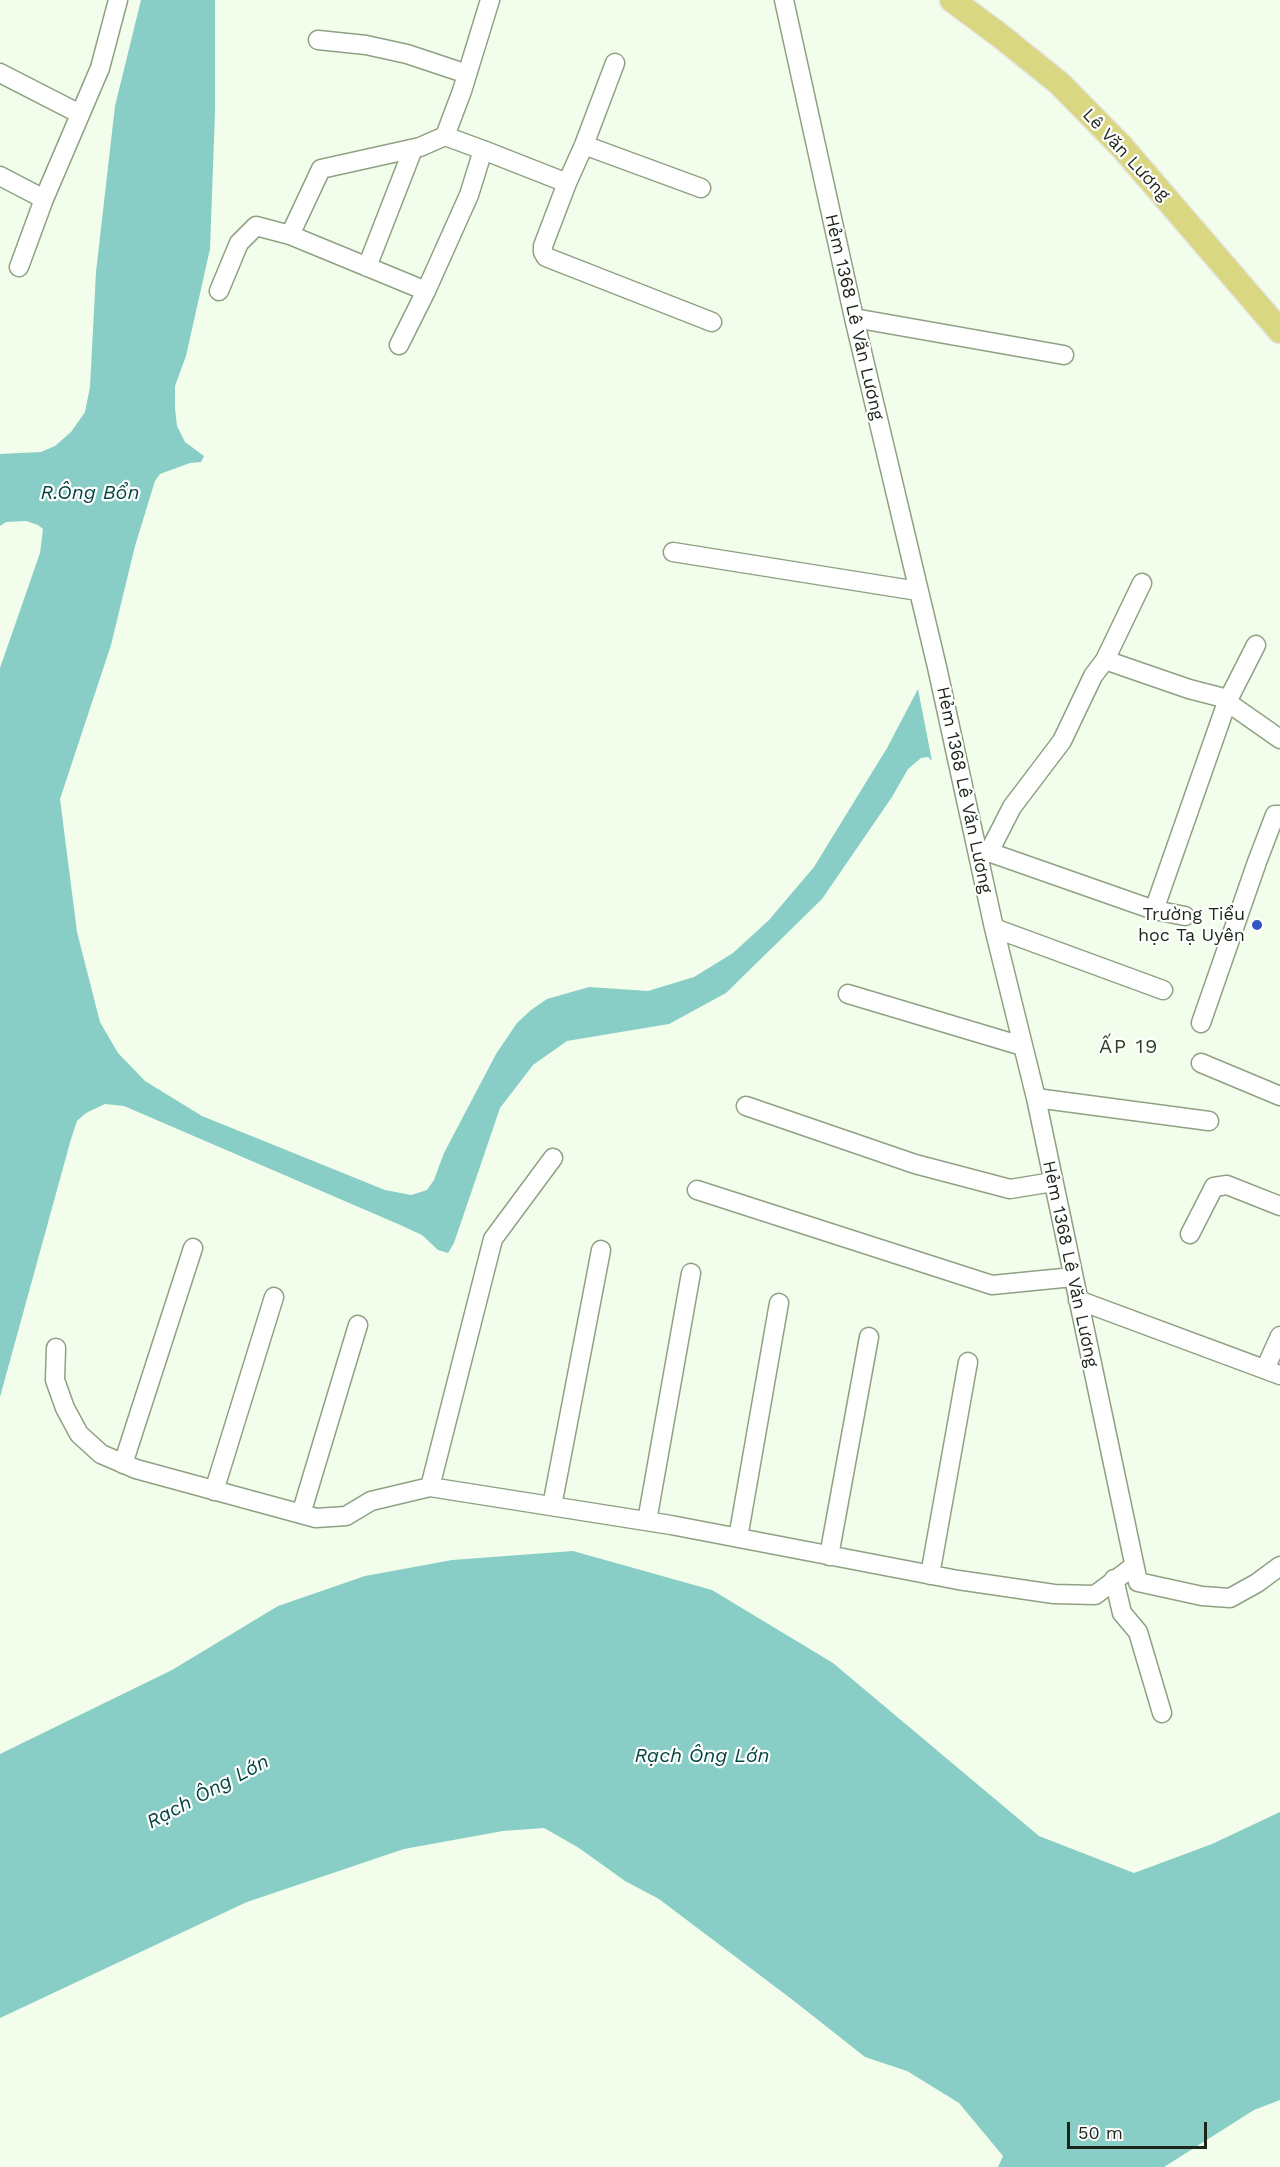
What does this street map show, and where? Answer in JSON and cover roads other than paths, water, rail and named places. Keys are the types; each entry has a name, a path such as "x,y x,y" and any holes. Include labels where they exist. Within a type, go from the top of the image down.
{"main road":[{"name":"Lê Văn Lương","path":"952,0 1059,84 1122,147 1280,331"}],"street":[{"path":"20,267 44,199 100,68 118,0"},
{"path":"445,136 490,0"},
{"name":"Hẻm 1368 Lê Văn Lương","path":"784,0 854,318 982,850 993,928 1036,1098 1136,1574"},
{"path":"318,40 366,45 407,54 464,83"},
{"path":"615,63 567,183 543,246 543,252 546,257 712,322"},
{"path":"0,73 80,114"},
{"path":"290,235 321,169 413,149 445,136 567,183"},
{"path":"584,145 701,188"},
{"path":"367,267 413,149"},
{"path":"399,345 469,195 483,150"},
{"path":"0,176 44,199"},
{"path":"219,291 239,243 256,226 290,235 426,291"},
{"path":"854,318 1064,355"},
{"path":"673,552 918,591"},
{"path":"1142,583 1062,741 982,850 1154,910 1185,916"},
{"path":"1154,910 1227,702 1256,645"},
{"path":"1105,660 1189,689 1220,697 1280,739"},
{"path":"1201,1023 1257,862 1275,815 1280,815"},
{"path":"993,928 1163,990"},
{"path":"848,994 1022,1046"},
{"path":"1201,1063 1280,1096"},
{"path":"1036,1098 1209,1121"},
{"path":"746,1106 915,1164 1010,1189 1053,1182"},
{"path":"430,1486 494,1239 553,1158"},
{"path":"1190,1234 1214,1187 1227,1185 1280,1206"},
{"path":"697,1190 992,1285 1073,1277"},
{"path":"123,1464 193,1248"},
{"path":"552,1506 601,1250"},
{"path":"647,1521 691,1273"},
{"path":"214,1491 274,1297"},
{"path":"1078,1300 1272,1372 1280,1336"},
{"path":"738,1538 778,1303"},
{"path":"301,1514 358,1325"},
{"path":"829,1556 869,1337"},
{"path":"56,1348 55,1380 65,1408 79,1434 101,1454 136,1469 316,1518 346,1516 371,1501 430,1486 647,1521 930,1575 1054,1594 1095,1594 1114,1579 1136,1574 1160,1587 1202,1596 1230,1598 1257,1583 1280,1566"},
{"path":"930,1575 968,1362"},
{"path":"1114,1579 1122,1613 1138,1632 1162,1713"}],"water":[{"name":"R.Ông Bổn","path":"141,0 215,0 215,112 210,249 186,356 175,386 177,426 185,442 204,456 201,462 190,463 160,474 155,481 135,546 111,645 60,799 77,932 100,1022 118,1053 145,1081 202,1116 385,1190 411,1195 427,1190 496,1054 517,1023 531,1010 547,999 589,987 648,991 694,977 733,953 769,920 814,867 887,748 918,689 932,761 928,757 921,758 908,769 892,797 822,899 726,993 669,1024 567,1041 533,1065 500,1108 454,1243 448,1253 438,1250 422,1235 398,1224 124,1106 105,1104 86,1113 77,1121 71,1139 0,1397 0,668 40,553 43,529 26,521 6,522 0,526 0,454 41,452 55,446 71,432 85,412 90,387 96,272 115,106"},
{"name":"Rạch Ông Lớn","path":"573,1551 712,1590 833,1663 1039,1836 1134,1873 1212,1844 1280,1812 1280,2100 1254,2110 1164,2167 998,2167 1003,2156 959,2103 907,2071 865,2057 659,1899 625,1881 579,1848 544,1828 503,1831 404,1849 247,1902 0,2018 0,1754 172,1670 278,1606 365,1576 452,1560"}],"place":[{"name":"Trường Tiểu học Tạ Uyên","path":"1257,925"}],"district":[{"name":"ẤP 19","path":"1129,1047"}]}
